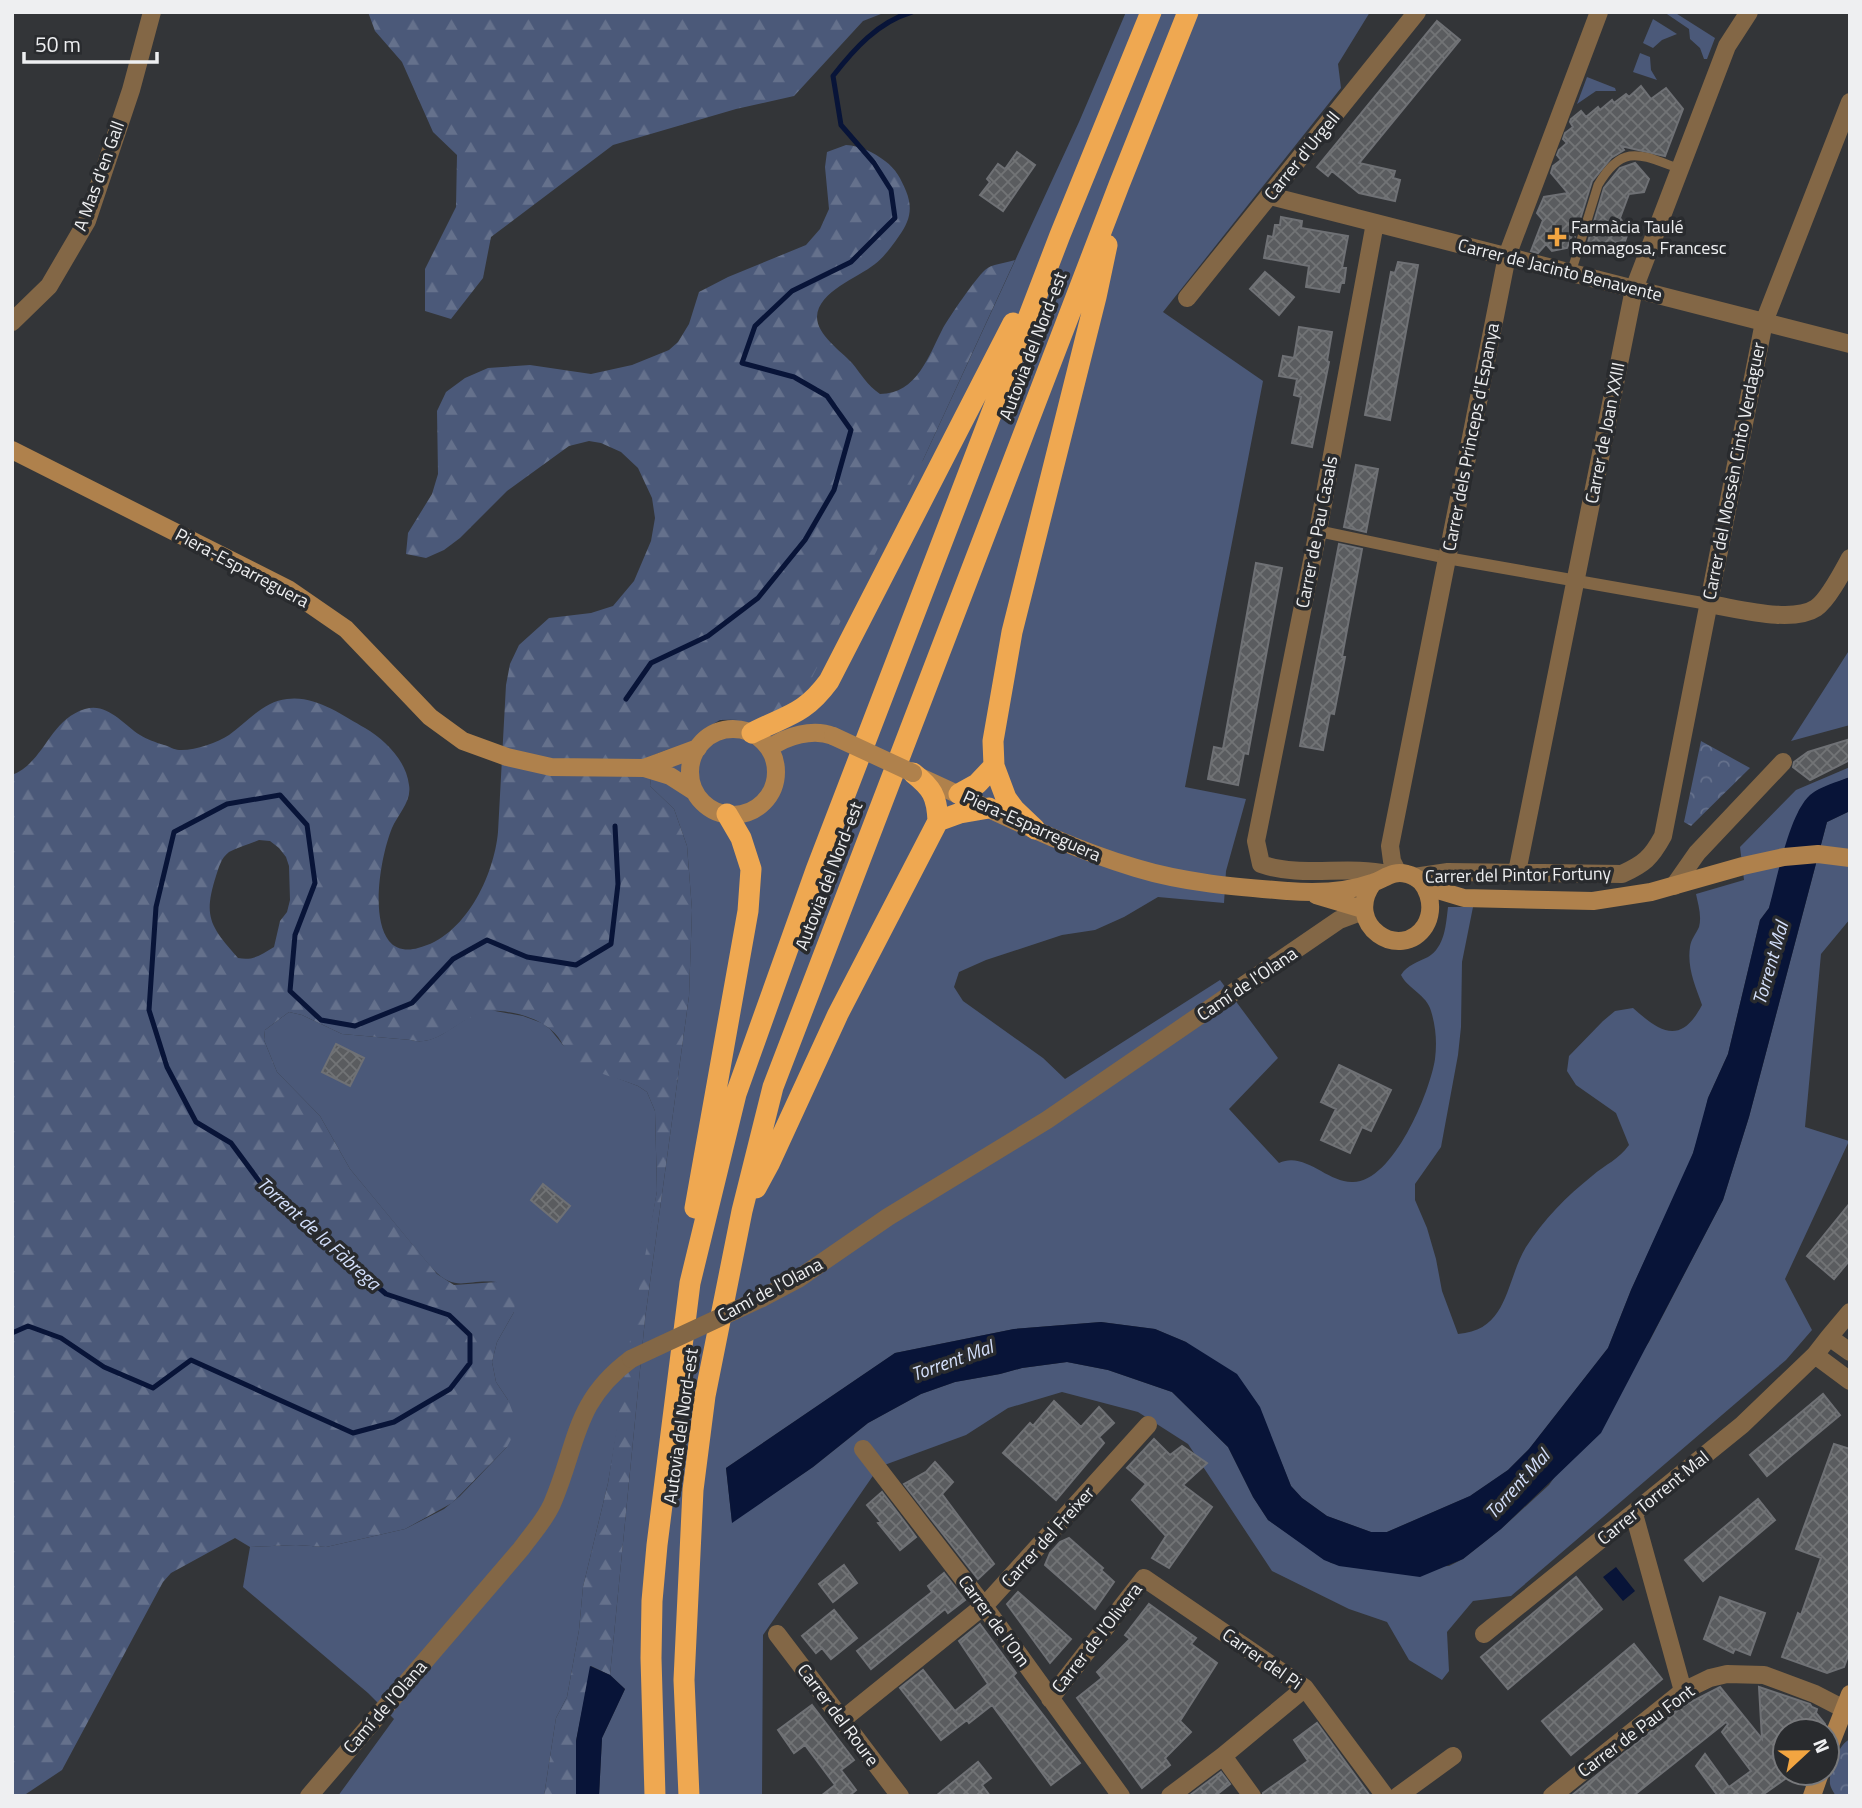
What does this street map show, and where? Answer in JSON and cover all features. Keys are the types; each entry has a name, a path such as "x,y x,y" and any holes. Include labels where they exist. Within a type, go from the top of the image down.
{"highway":[{"name":"Autovia del Nord-est","path":"655,1796 652,1601 690,1283 741,1082 816,870 1060,235 1151,12"},
{"name":"Autovia del Nord-est","path":"689,1796 684,1680 693,1490 705,1395 742,1211 774,1087 1119,185 1188,12"},
{"path":"1035,829 1006,798 994,766 993,741 1012,632 1096,297 1119,185"},
{"path":"752,733 802,710 817,698 834,673 1060,235"},
{"path":"959,794 977,784 994,766"},
{"path":"742,1211 769,1164 838,1014 938,821 937,801 922,778"},
{"path":"938,821 960,813 989,808"},
{"path":"690,1283 695,1209 748,911 751,869 741,838 727,814"}],"main road":[{"name":"Piera-Esparreguera","path":"12,450 288,589 319,609 346,629 430,718 463,741 507,757 551,767 643,768 670,776 695,792 713,810 727,814"},
{"name":"Piera-Esparreguera","path":"643,768 698,748 715,733 728,729 752,733"},
{"name":"Piera-Esparreguera","path":"769,748 801,734 817,732 833,736 1035,829 1113,861 1160,874 1230,886 1308,892 1399,879 1464,898"},
{"path":"727,814 754,810 765,801 773,789 775,761 769,748 752,733"},
{"path":"695,792 690,775 691,762 698,748"},
{"path":"1430,914 1464,898 1593,901 1674,886 1743,866 1802,855 1850,858"},
{"path":"1399,879 1431,902 1430,914 1424,927 1416,935 1395,941 1379,936 1371,928 1363,910 1367,891 1399,879"},
{"name":"Piera-Esparreguera","path":"1308,892 1363,910"},
{"path":"1841,1721 1848,1705"}],"street":[{"name":"A Mas d'en Gall","path":"12,322 49,286 87,221 131,90 152,12"},
{"name":"Carrer d'Urgell","path":"1187,298 1417,12"},
{"name":"Carrer dels Princeps d'Espanya","path":"1399,879 1390,846 1507,256 1599,12"},
{"name":"Carrer de Joan XXIII","path":"1517,872 1633,289 1727,47 1749,12"},
{"name":"Carrer del Mossèn Cinto Verdaguer","path":"1655,851 1663,836 1764,322 1850,102"},
{"name":"Carrer de Jacinto Benavente","path":"1270,196 1850,344"},
{"name":"Carrer de Pau Casals","path":"1256,841 1318,531 1374,223"},
{"path":"1318,531 1576,582 1793,616 1817,608 1842,575 1850,558"},
{"path":"1674,886 1697,853 1783,762"},
{"name":"Carrer del Pintor Fortuny","path":"1256,841 1261,864 1280,871 1365,869 1399,879 1448,872 1622,874 1642,865 1655,851"},
{"name":"Camí de l'Olana","path":"309,1796 521,1549 551,1506 575,1435 591,1399 600,1386 631,1359 797,1279 888,1217 1047,1119 1339,920 1363,910"},
{"path":"1850,1312 1829,1337 1850,1352"},
{"name":"Carrer Torrent Mal","path":"1484,1634 1742,1425 1815,1355 1829,1337"},
{"path":"1815,1355 1850,1381"},
{"name":"Carrer del Freixer","path":"842,1720 984,1606 1148,1425"},
{"name":"Carrer de l'Om","path":"863,1449 984,1606 1121,1796"},
{"path":"1634,1514 1683,1691"},
{"name":"Carrer del Pi","path":"1144,1578 1305,1688 1385,1796"},
{"name":"Carrer de l'Olivera","path":"1050,1699 1144,1578"},
{"name":"Carrer del Roure","path":"777,1634 900,1796"},
{"name":"Carrer de Pau Font","path":"1552,1796 1683,1691 1710,1678 1727,1674 1764,1675 1848,1705"},
{"path":"1170,1796 1305,1688"},
{"path":"1223,1756 1252,1796"},
{"path":"1398,1796 1453,1756"}],"lane":[{"path":"1571,273 1598,185 1604,174 1622,158 1633,153 1680,169"}],"green space":[{"path":"368,12 886,12 863,21 794,96 736,109 613,145 491,237 483,278 451,319 425,311 425,269 456,207 457,155 433,132 402,62 375,31"},
{"path":"1126,12 1370,12 1338,64 1341,88 1163,312 1263,381 1185,787 1246,799 1226,871 1224,903 1158,897 1095,930 1062,935 986,960 959,972 954,987 963,1001 1043,1058 1065,1079 1220,980 1278,1058 1229,1109 1279,1163 1298,1161 1334,1178 1353,1182 1368,1178 1395,1152 1417,1112 1432,1074 1436,1041 1431,1011 1426,1001 1401,975 1410,966 1434,953 1444,935 1448,907 1473,907 1462,962 1458,1055 1441,1147 1415,1184 1415,1200 1427,1228 1442,1291 1458,1334 1475,1331 1487,1324 1496,1314 1526,1247 1548,1218 1629,1145 1616,1113 1576,1085 1567,1071 1569,1056 1615,1011 1633,1008 1653,1024 1670,1031 1686,1026 1702,1005 1692,976 1689,955 1700,923 1696,894 1744,880 1740,847 1796,790 1850,767 1850,777 1816,791 1799,810 1769,908 1760,920 1728,1054 1708,1098 1690,1162 1631,1290 1608,1348 1529,1449 1508,1470 1470,1496 1387,1532 1371,1532 1327,1516 1302,1498 1291,1486 1278,1454 1186,1342 1155,1329 1101,1322 1014,1329 895,1353 726,1468 732,1522 813,1467 868,1423 921,1394 955,1382 1067,1362 1108,1370 1172,1392 1228,1447 1253,1497 1268,1520 1331,1563 1370,1569 1449,1566 1463,1559 1549,1485 1649,1342 1723,1200 1749,1117 1827,822 1850,811 1850,919 1821,954 1805,1127 1849,1141 1785,1279 1812,1330 1786,1360 1511,1596 1473,1601 1447,1632 1449,1671 1442,1680 1409,1660 1387,1622 1349,1609 1272,1571 1188,1444 1138,1412 1062,1392 1008,1408 966,1435 879,1467 763,1635 762,1796 599,1796 602,1738 625,1689 610,1675 645,1319 689,996 692,910 687,846 674,809 650,786 654,755 715,724 738,719 923,460 1079,122"},
{"path":"1664,12 1674,12 1715,38 1707,59 1704,59 1700,48 1690,39 1689,29"},
{"path":"1653,19 1677,34 1662,40 1653,48 1643,43"},
{"path":"1640,53 1650,57 1651,70 1657,80 1633,72"},
{"path":"1587,77 1615,88 1616,91 1596,91 1577,104"},
{"path":"846,145 871,152 895,171 908,197 908,220 891,247 875,264 831,292 819,308 817,317 825,336 880,394 893,392 913,380 927,361 951,315 985,270 1015,260 923,460 803,695 788,710 758,719 720,720 676,746 654,755 650,786 674,809 687,846 692,910 689,996 645,1319 610,1675 591,1666 576,1741 576,1796 544,1796 556,1718 567,1697 579,1630 583,1587 608,1483 633,1321 657,1191 655,1111 647,1092 578,1062 546,1026 524,1016 487,1011 475,1015 444,1034 423,1041 342,1034 302,1015 289,1012 265,1030 264,1040 277,1072 320,1116 350,1169 437,1274 454,1285 496,1282 511,1293 515,1303 514,1312 497,1342 492,1362 496,1382 508,1400 517,1428 507,1447 452,1503 405,1529 326,1547 250,1547 235,1538 171,1573 163,1582 62,1770 23,1796 12,1796 12,775 32,761 63,722 85,709 108,711 140,735 175,749 185,750 224,738 263,708 279,701 297,699 318,703 380,738 399,759 407,776 408,796 388,840 379,886 380,917 389,941 399,948 414,949 435,942 450,931 474,902 483,885 495,849 506,685 510,664 519,645 549,618 591,613 613,606 634,581 651,541 655,518 652,498 638,468 621,452 589,441 569,446 507,491 460,538 444,550 426,558 406,554 408,533 432,494 438,474 437,411 446,392 465,378 488,368 530,365 591,374 632,365 669,350 678,342 689,324 699,292 806,245 820,229 829,209 825,167 827,152","holes":["259,840 270,841 286,857 289,866 290,900 287,912 280,921 274,947 253,958 238,958 215,929 210,912 212,890 221,863 229,852"]},
{"path":"1850,649 1850,725 1791,741"},
{"path":"1701,741 1750,768 1691,826 1684,822"},
{"path":"490,1010 523,1016 542,1023 586,1066 647,1092 655,1111 657,1191 608,1483 583,1587 579,1630 567,1697 556,1718 544,1796 338,1796 394,1719 368,1693 243,1587 250,1547 326,1547 405,1529 444,1509 460,1496 507,1447 508,1400 496,1382 492,1362 497,1342 514,1312 496,1282 453,1283 430,1266 350,1169 320,1116 277,1072 264,1040 265,1030 289,1012 302,1015 342,1034 422,1041 441,1035 479,1012"},
{"path":"1850,1739 1850,1796 1836,1796 1831,1787 1841,1787 1841,1748"}],"water":[{"name":"Torrent Mal","path":"1850,777 1850,811 1827,822 1749,1117 1723,1200 1601,1433 1501,1529 1463,1559 1420,1577 1339,1566 1324,1560 1268,1520 1253,1497 1228,1447 1172,1392 1108,1370 1067,1362 955,1382 921,1394 868,1423 813,1467 732,1523 726,1468 895,1353 1014,1329 1101,1322 1155,1329 1186,1342 1237,1374 1260,1407 1291,1486 1302,1498 1327,1516 1371,1532 1387,1532 1470,1496 1508,1470 1529,1449 1608,1348 1693,1153 1708,1098 1728,1054 1760,920 1769,908 1790,831 1810,795"},
{"path":"1616,1567 1635,1591 1623,1601 1603,1577"},
{"path":"590,1666 610,1675 625,1689 602,1738 599,1796 576,1796 576,1741"}],"building":[{"path":"1437,21 1460,40 1359,163 1395,171 1393,178 1400,180 1395,201 1359,193 1332,171 1328,176 1317,167"},
{"path":"1641,86 1651,99 1666,88 1683,109 1665,156 1621,146 1624,150 1611,158 1592,181 1575,236 1573,233 1567,248 1552,251 1546,244 1538,253 1531,251 1543,220 1537,213 1544,197 1568,193 1551,173 1553,166 1561,160 1557,155 1567,143 1563,139 1565,133 1573,127 1571,119 1581,111 1586,117 1612,100 1614,103 1626,94 1629,97"},
{"path":"1017,152 1035,165 1003,211 980,195 990,182 987,179 998,164 1005,169"},
{"path":"1635,163 1649,179 1644,192 1629,194 1620,218 1629,230 1625,241 1612,243 1608,253 1592,256 1586,249 1604,188 1620,168"},
{"path":"1281,217 1302,221 1301,228 1348,236 1342,268 1346,268 1344,283 1341,283 1339,292 1306,287 1309,266 1264,258 1268,236 1273,237 1275,225 1280,225"},
{"path":"1398,262 1418,265 1390,420 1365,415 1391,272 1395,273"},
{"path":"1265,272 1294,297 1279,315 1250,289"},
{"path":"1299,327 1332,332 1329,362 1312,447 1292,443 1301,397 1294,395 1297,379 1279,376 1283,356 1294,358"},
{"path":"1356,465 1378,469 1366,532 1344,527"},
{"path":"1339,544 1362,549 1334,714 1330,713 1323,750 1300,746"},
{"path":"1256,563 1282,568 1248,754 1244,753 1238,785 1208,779 1214,747 1223,749"},
{"path":"1850,739 1850,760 1810,780 1793,767 1794,762 1808,752"},
{"path":"336,1044 364,1058 350,1086 322,1072"},
{"path":"1339,1065 1391,1090 1371,1131 1362,1127 1350,1153 1321,1140 1336,1109 1321,1102"},
{"path":"543,1184 570,1206 557,1222 531,1200"},
{"path":"1850,1203 1850,1260 1834,1279 1807,1256"},
{"path":"1823,1394 1840,1415 1767,1476 1750,1455"},
{"path":"1054,1401 1081,1427 1099,1407 1114,1423 1099,1437 1104,1443 1056,1500 1003,1453 1030,1423 1033,1426"},
{"path":"1154,1439 1170,1455 1182,1446 1207,1463 1183,1485 1212,1507 1169,1568 1152,1558 1166,1536 1132,1500 1146,1484 1127,1468"},
{"path":"1834,1444 1850,1449 1850,1650 1844,1667 1827,1673 1782,1657 1798,1613 1801,1615 1821,1558 1796,1549"},
{"path":"935,1462 953,1482 942,1494 994,1564 978,1579 904,1484 926,1472"},
{"path":"882,1492 916,1537 900,1550 867,1505"},
{"path":"1758,1499 1775,1520 1703,1581 1685,1560"},
{"path":"1069,1538 1103,1568 1101,1570 1114,1582 1095,1609 1045,1565 1050,1553 1060,1542"},
{"path":"844,1565 857,1583 833,1602 819,1584"},
{"path":"944,1573 965,1600 948,1613 945,1609 871,1669 857,1651 932,1592 928,1586"},
{"path":"1576,1577 1602,1609 1508,1689 1481,1657"},
{"path":"1018,1592 1071,1639 1050,1663 1007,1604"},
{"path":"1720,1597 1765,1613 1750,1655 1735,1649 1733,1653 1704,1639"},
{"path":"1149,1604 1196,1638 1191,1644 1217,1663 1180,1721 1191,1732 1165,1758 1170,1765 1142,1788 1077,1698 1102,1678 1097,1672 1130,1639 1125,1635"},
{"path":"834,1610 857,1638 831,1659 822,1648 816,1653 802,1636"},
{"path":"980,1624 1016,1673 1013,1676 1080,1763 1051,1785 992,1705 941,1740 900,1688 923,1670 955,1711 988,1684 959,1641"},
{"path":"1634,1644 1662,1679 1571,1755 1542,1721"},
{"path":"1720,1687 1762,1739 1759,1687 1810,1704 1817,1709 1819,1717 1771,1717 1771,1787 1774,1787 1761,1796 1718,1796 1696,1766 1705,1754 1729,1787 1751,1771 1722,1732 1728,1724 1726,1722 1633,1796 1571,1796 1681,1707"},
{"path":"812,1705 854,1760 841,1770 856,1790 849,1796 821,1796 835,1785 805,1745 794,1753 778,1730"},
{"path":"1317,1723 1370,1796 1263,1796 1263,1793 1308,1761 1294,1740"},
{"path":"978,1762 991,1778 982,1785 990,1796 936,1796"},
{"path":"1221,1772 1230,1784 1215,1796 1189,1796"}],"waterway":[{"name":"Torrent de la Fàbrega","path":"626,699 651,663 708,636 758,598 805,540 834,490 851,430 827,396 794,377 742,363 755,326 792,291 851,262 895,218 891,190 874,163 841,125 833,76 849,56 878,30 888,22 912,12"},
{"name":"Torrent de la Fàbrega","path":"12,1333 28,1326 61,1338 104,1367 153,1388 191,1360 353,1433 394,1422 450,1389 470,1363 470,1335 449,1315 386,1294 265,1189 231,1143 196,1122 167,1067 149,1010 156,907 174,832 227,804 280,795 307,825 315,883 295,935 290,991 321,1020 355,1026 412,1003 453,959 487,940 527,957 576,965 611,944 618,884 615,826"}],"place":[{"name":"Farmàcia Taulé Romagosa, Francesc","path":"1557,237"}]}
